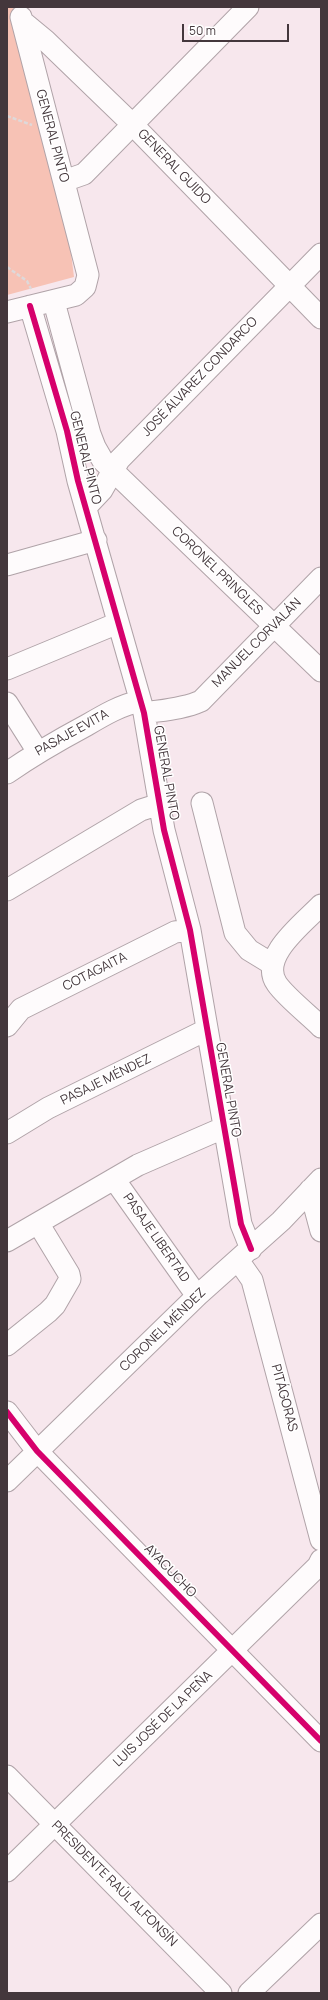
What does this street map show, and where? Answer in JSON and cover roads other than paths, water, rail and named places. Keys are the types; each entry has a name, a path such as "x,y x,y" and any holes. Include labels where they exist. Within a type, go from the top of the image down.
{"street":[{"path":"64,181 84,174 248,7"},
{"name":"GENERAL GUIDO","path":"20,14 132,124 321,318"},
{"name":"GENERAL PINTO","path":"20,14 88,275 87,283 82,292 40,304"},
{"name":"JOSÉ ÁLVAREZ CONDARCO","path":"86,506 102,490 119,460 321,254"},
{"path":"7,312 40,304"},
{"name":"GENERAL PINTO","path":"40,304 90,434 100,456 113,471"},
{"name":"GENERAL PINTO","path":"40,304 78,481 96,540 142,707 164,830 190,930 244,1254"},
{"name":"CORONEL PRINGLES","path":"113,471 275,625 321,671"},
{"path":"7,566 96,540"},
{"name":"MANUEL CORVALÁN","path":"192,705 201,701 321,578"},
{"path":"7,669 118,623"},
{"path":"7,703 38,752"},
{"name":"PASAJE EVITA","path":"7,773 38,752 126,704 142,707 192,705"},
{"path":"202,803 235,933 248,950 272,964"},
{"path":"7,890 140,810 160,804"},
{"path":"321,905 279,948 272,964 273,974 277,984 321,1027"},
{"name":"COTAGAITA","path":"7,1026 21,1009 176,932 190,930"},
{"name":"PASAJE MÉNDEZ","path":"7,1133 48,1108 206,1030"},
{"path":"7,1241 138,1165 223,1128"},
{"name":"PASAJE LIBERTAD","path":"114,1179 197,1296"},
{"path":"316,1185 321,1231"},
{"name":"CORONEL MÉNDEZ","path":"7,1481 197,1296 281,1221 316,1185"},
{"path":"7,1346 55,1306 70,1279 69,1274 38,1223"},
{"name":"PITÁGORAS","path":"244,1254 321,1540"},
{"name":"AYACUCHO","path":"7,1412 37,1451 321,1741"},
{"name":"LUIS JOSÉ DE LA PEÑA","path":"7,1872 320,1564"},
{"name":"PRESIDENTE RAÚL ALFONSÍN","path":"7,1776 222,1993"},
{"path":"249,1993 321,1924"}]}
